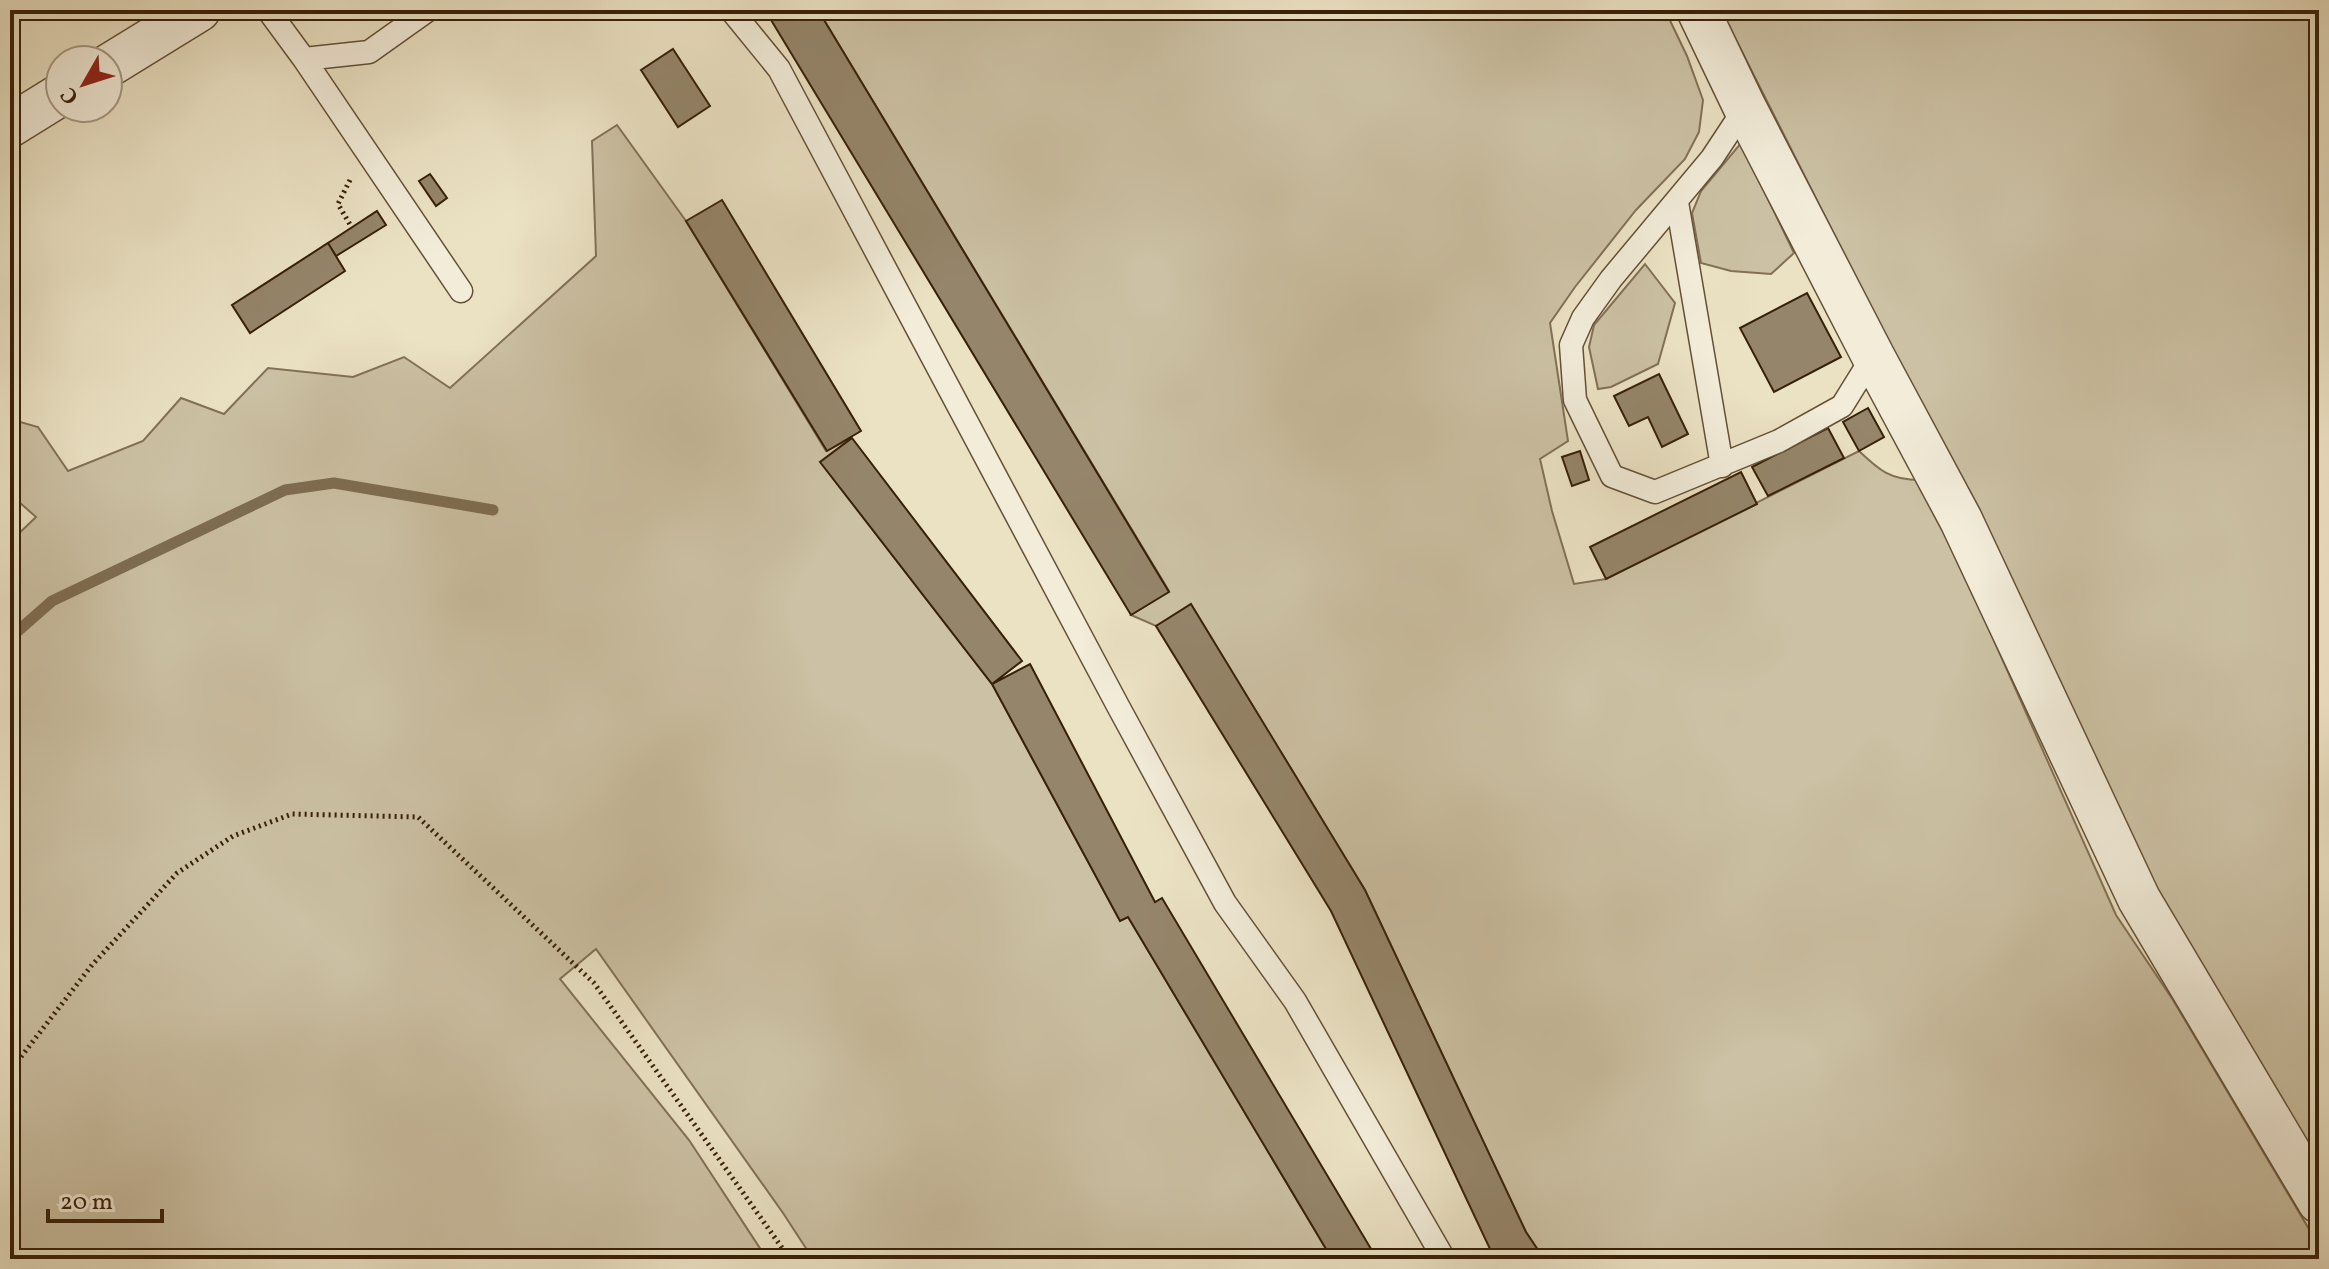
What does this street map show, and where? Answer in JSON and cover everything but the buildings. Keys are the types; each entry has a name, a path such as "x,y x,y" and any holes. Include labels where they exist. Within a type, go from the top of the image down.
{"street":[{"path":"124,56 199,10"},
{"path":"1698,10 1745,108 1961,520 2139,899 2319,1202"},
{"path":"10,126 44,105"}],"lane":[{"path":"268,10 461,291"},
{"path":"304,59 369,52 428,10"},
{"path":"731,10 779,69 1225,903 1295,1001 1444,1259"},
{"path":"1745,108 1712,158 1611,279 1583,318 1571,345 1575,400 1612,476 1655,492 1779,441 1842,406 1873,356"},
{"path":"1677,202 1722,466"}],"path":[{"path":"352,228 338,204 364,150"},
{"path":"10,1071 92,965 177,873 233,836 292,814 418,817 594,983 790,1259"}],"shaded area":[{"path":"818,10 1665,10 1703,100 1699,132 1685,159 1636,210 1550,323 1568,441 1540,459 1574,584 1606,579 1859,451 1886,473 1920,480 2116,915 2173,1000 2319,1246 2319,1259 1544,1259 1526,1232 1365,890 1191,605 1156,626 1131,615 1169,591"},
{"path":"1721,10 2319,10 2319,1167 2156,892 1908,381"},
{"path":"617,125 686,221 826,451 852,438 821,462 992,684 1120,921 1128,917 1332,1259 813,1259 596,949 560,979 689,1140 767,1259 10,1259 10,542 36,517 10,494 10,419 38,427 68,471 143,441 181,398 224,414 268,368 353,377 404,357 450,388 596,256 592,141"},
{"path":"1741,143 1794,253 1771,274 1731,271 1701,263 1692,213 1701,191"},
{"path":"1645,264 1675,303 1658,364 1611,387 1598,389 1589,347 1594,325"}],"waterway":[{"path":"10,638 52,601 285,490 334,483 493,510"}]}
